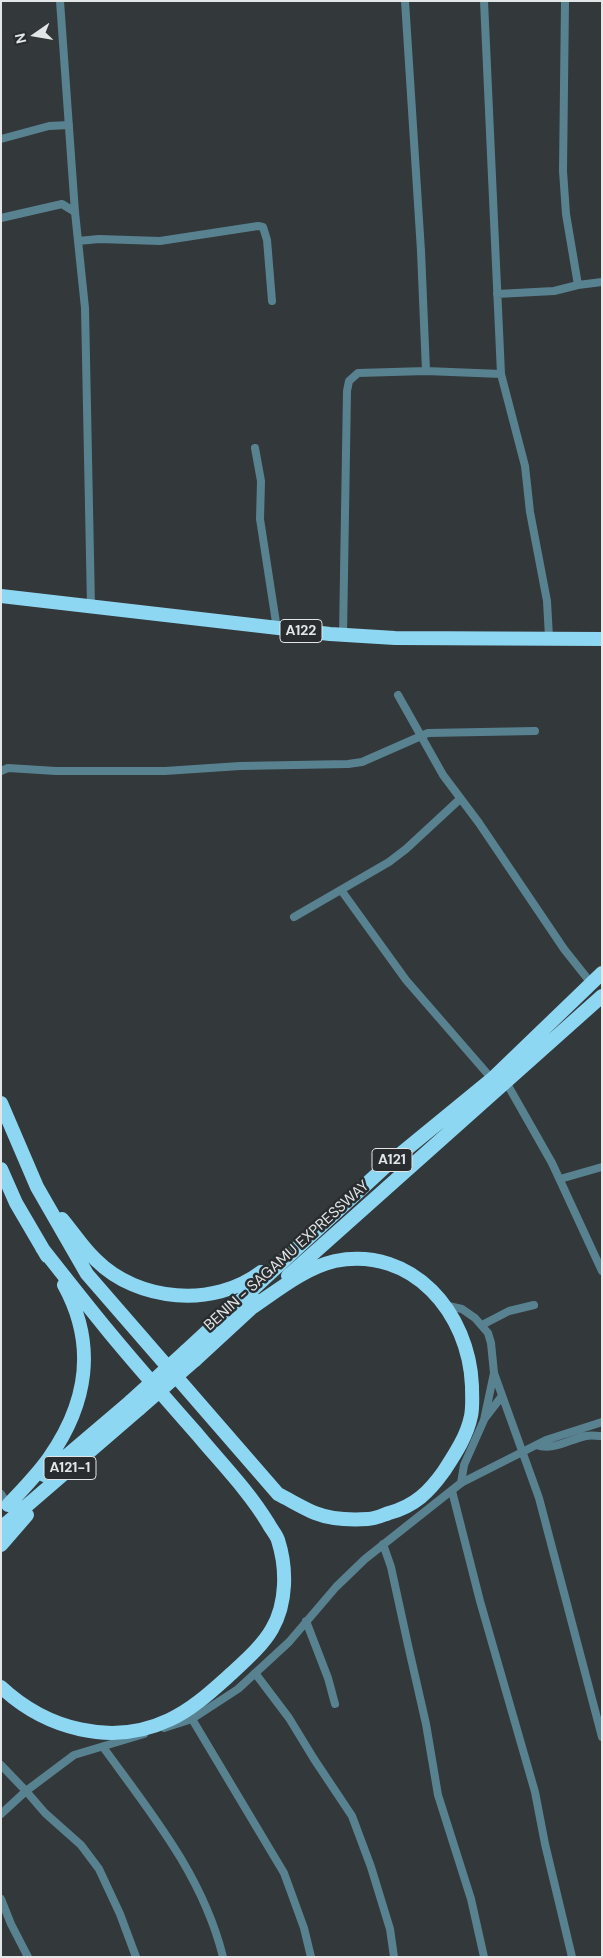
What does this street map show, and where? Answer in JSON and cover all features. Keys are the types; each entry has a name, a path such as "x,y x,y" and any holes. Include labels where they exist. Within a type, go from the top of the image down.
{"highway":[{"name":"A122","path":"1,596 277,629 343,635 394,638 549,637 602,639"},
{"name":"A121","path":"135,1405 190,1355 310,1236 405,1149 499,1080 597,978"},
{"name":"BENIN - SAGAMU EXPRESSWAY","path":"190,1355 253,1307 499,1080 600,1002"},
{"path":"1,1103 36,1187 87,1274 278,1494 316,1513 332,1517 369,1520 406,1508 432,1488 461,1444 471,1416 471,1369 465,1345 444,1305 423,1282 404,1269 385,1262 367,1259 335,1262 308,1271 253,1307"},
{"path":"1,1169 16,1203 66,1287 79,1317 85,1366 79,1398 71,1420 49,1458 4,1503"},
{"path":"36,1187 96,1261 120,1279 155,1292 204,1296 224,1291 253,1279 310,1236"},
{"path":"1,1687 31,1711 77,1730 101,1733 151,1727 170,1720 205,1698 250,1656 272,1630 279,1612 283,1593 284,1573 278,1539 255,1502 108,1332 42,1248"},
{"name":"A121-1","path":"4,1503 135,1405"},
{"name":"A121-1","path":"1,1528 60,1477 135,1405"},
{"path":"1,1545 60,1477"}],"street":[{"path":"60,1 84,308 91,606"},
{"path":"405,1 421,251 426,372"},
{"path":"484,1 501,374 526,466 530,512 547,601 549,637"},
{"path":"565,1 563,171 566,214 578,284"},
{"path":"1,139 49,126 69,126"},
{"path":"1,218 62,204 76,212"},
{"path":"78,241 91,239 165,240 258,226 262,227 267,240 272,301"},
{"path":"497,294 554,290 578,284 602,282"},
{"path":"343,635 347,391 349,381 358,373 501,374"},
{"path":"255,448 261,481 260,519 277,629"},
{"path":"398,695 443,775 479,823 564,949 597,978"},
{"path":"1,770 8,768 56,771 165,771 240,766 348,764 362,762 428,734 535,731"},
{"path":"294,917 389,862 406,849 460,799"},
{"path":"341,890 406,980 499,1080 536,1133 560,1179 602,1271"},
{"path":"560,1179 602,1167"},
{"path":"444,1305 462,1309 482,1325 488,1333 494,1373 539,1498 602,1737"},
{"path":"482,1325 509,1311 534,1305"},
{"path":"461,1483 464,1465 484,1420 494,1373"},
{"path":"484,1420 502,1396"},
{"path":"1,1814 26,1791 74,1755 192,1719 238,1689 289,1642 336,1587 383,1544 461,1483 536,1445 602,1422"},
{"path":"536,1445 544,1448 588,1435 602,1436"},
{"path":"452,1491 480,1601 535,1792 545,1844 572,1957"},
{"path":"383,1544 391,1567 426,1724 438,1796 471,1899 484,1957"},
{"path":"306,1621 328,1678 335,1704"},
{"path":"256,1673 289,1718 352,1816 371,1867 390,1929 394,1957"},
{"path":"192,1719 284,1873 304,1928 311,1957"},
{"path":"103,1747 160,1825 193,1878 218,1938 223,1957"},
{"path":"1,1766 45,1813 81,1845 99,1868 120,1914 136,1957"},
{"path":"1,1899 28,1957"}]}
